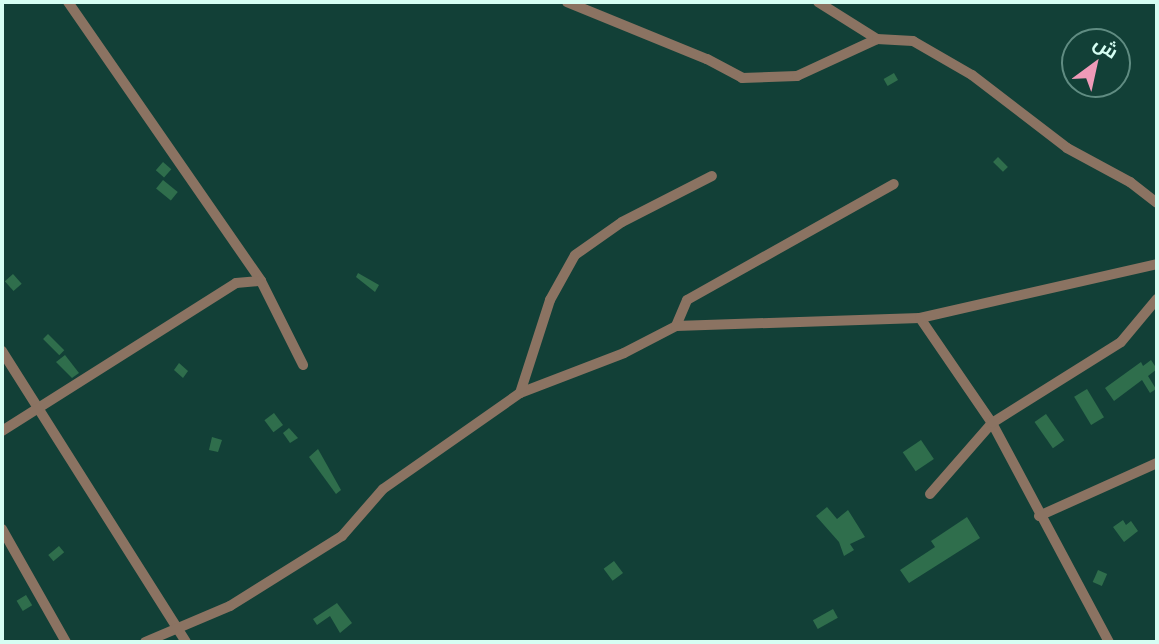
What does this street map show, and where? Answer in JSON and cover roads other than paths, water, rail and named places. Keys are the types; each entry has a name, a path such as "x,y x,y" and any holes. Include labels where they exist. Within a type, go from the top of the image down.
{"street":[{"path":"68,2 261,281 303,365"},
{"path":"567,2 708,59 742,78 797,76 877,39 913,41 972,75 1067,148 1130,182 1157,203"},
{"path":"818,2 877,39"},
{"path":"520,393 550,300 575,255 622,222 712,176"},
{"path":"676,326 687,300 894,184"},
{"path":"145,642 230,606 342,536 383,489 520,393 624,353 676,326 920,318 1157,264"},
{"path":"2,431 236,283 261,281"},
{"path":"930,494 992,423 1121,342 1157,299"},
{"path":"920,318 992,423 1039,516 1109,642"},
{"path":"2,351 186,642"},
{"path":"1039,516 1157,463"},
{"path":"2,529 66,642"}]}
